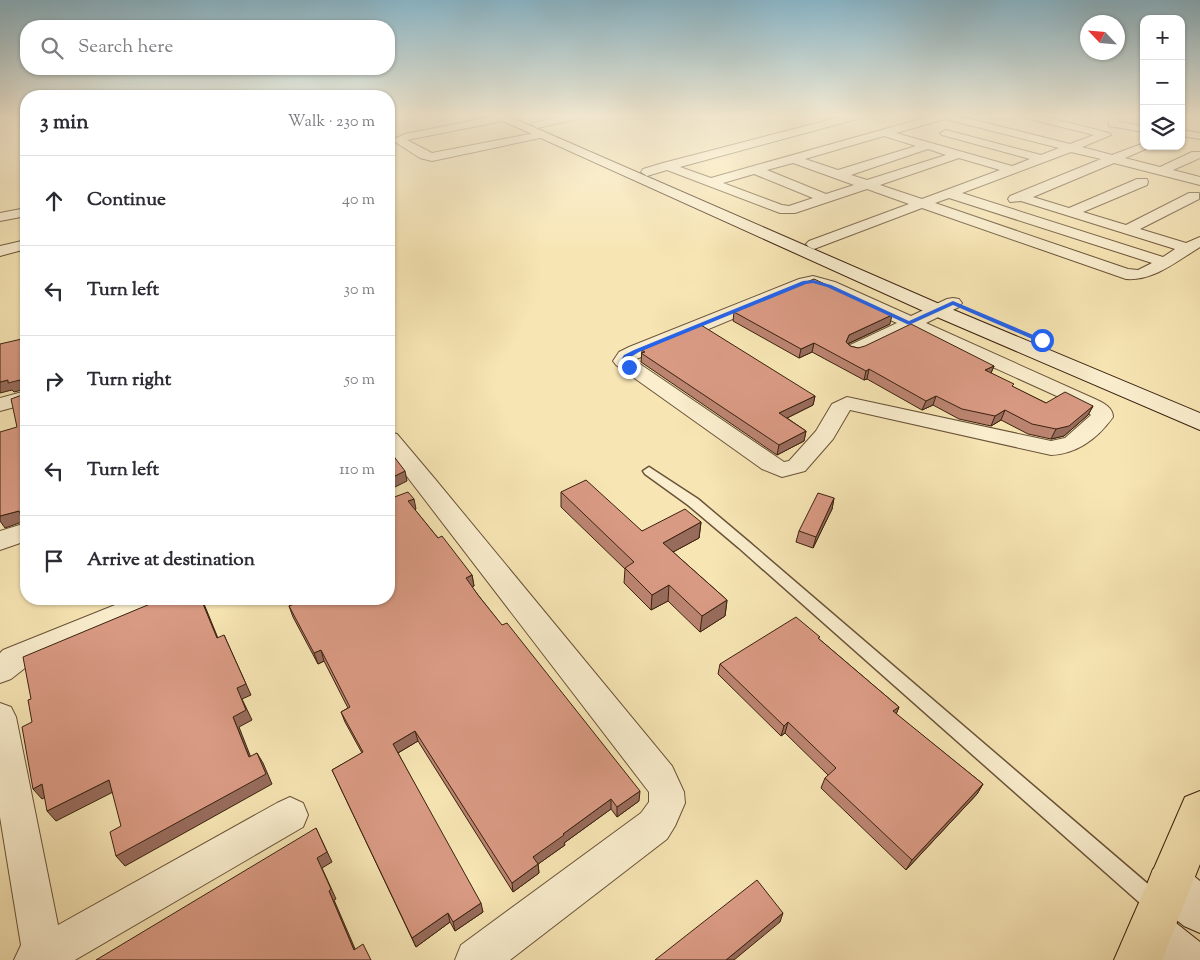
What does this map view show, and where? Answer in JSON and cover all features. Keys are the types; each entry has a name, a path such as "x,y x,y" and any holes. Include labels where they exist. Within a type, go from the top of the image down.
{"main road":[{"path":"1167,926 1200,811"}],"street":[{"path":"615,161 1200,422"},
{"path":"620,161 814,244 945,307 1200,406"},
{"path":"647,172 687,161"},
{"path":"708,183 787,161"},
{"path":"798,161 1126,274 1139,275 1200,241"},
{"path":"837,174 879,161"},
{"path":"667,166 708,183 785,210 796,209 828,199 940,161"},
{"path":"979,161 1013,170"},
{"path":"814,244 1039,161"},
{"path":"994,208 1109,161"},
{"path":"1120,161 1200,181"},
{"path":"1161,172 1184,161"},
{"path":"1091,168 1108,173"},
{"path":"755,170 828,199"},
{"path":"1071,212 1146,183 1125,177"},
{"path":"1176,191 1197,197"},
{"path":"950,194 1164,262"},
{"path":"1020,197 1187,248"},
{"path":"1127,230 1197,197"},
{"path":"0,217 20,213"},
{"path":"0,250 20,246"},
{"path":"813,281 829,286 909,324 1088,403 1102,412 1102,417 1072,445 1064,448 1051,448 847,403 839,408 825,434 797,466 782,470 770,464 624,362 626,356 636,351 805,282 813,281"},
{"path":"854,350 945,307"},
{"path":"0,405 20,399"},
{"path":"395,450 416,489 660,777 668,792 667,807 654,826 476,960"},
{"path":"0,541 20,534"},
{"path":"0,670 14,659 144,605"},
{"path":"0,717 41,958 290,816"}],"lane":[{"path":"649,471 693,502 744,546 1167,926"}],"building":[{"path":"814,279 892,315 849,335 846,342 850,346 858,348 865,346 911,324 994,366 985,370 1046,403 1065,392 1093,406 1069,426 1056,429 1032,424 1005,410 995,416 962,409 936,396 926,401 869,369 866,371 814,343 801,349 734,312"},
{"path":"701,325 815,396 779,413 806,431 779,445 641,353 645,352 642,350"},
{"path":"20,339 20,380 8,383 8,380 0,382 0,344"},
{"path":"20,396 20,513 19,511 0,516 0,432 17,427 11,399"},
{"path":"395,458 405,471 395,476"},
{"path":"586,480 642,531 685,509 701,522 663,543 727,600 702,616 669,585 652,595 625,568 634,562 561,492"},
{"path":"408,492 414,499 408,501 438,538 442,536 472,575 466,578 478,595 502,625 507,623 640,791 617,807 611,799 533,857 538,864 512,883 415,731 393,744 481,903 453,922 448,913 412,938 332,770 363,752 341,712 350,707 321,650 314,653 289,606 395,605 395,497"},
{"path":"818,493 834,498 816,537 799,531"},
{"path":"148,605 203,605 217,638 224,635 246,684 237,688 246,710 233,717 249,757 257,753 266,774 116,856 110,832 121,826 109,780 47,811 42,784 33,789 22,727 32,722 28,700 31,699 23,657"},
{"path":"796,617 899,707 893,711 983,784 912,860 825,778 836,768 788,722 784,726 720,664"},
{"path":"316,828 327,852 317,858 331,889 329,891 354,950 363,944 371,960 96,960"},
{"path":"757,880 783,913 726,960 655,960"}],"route":[{"path":"629,367 624,362 626,356 636,351 805,282 813,281 829,286 909,324 953,303 1042,340"}]}
